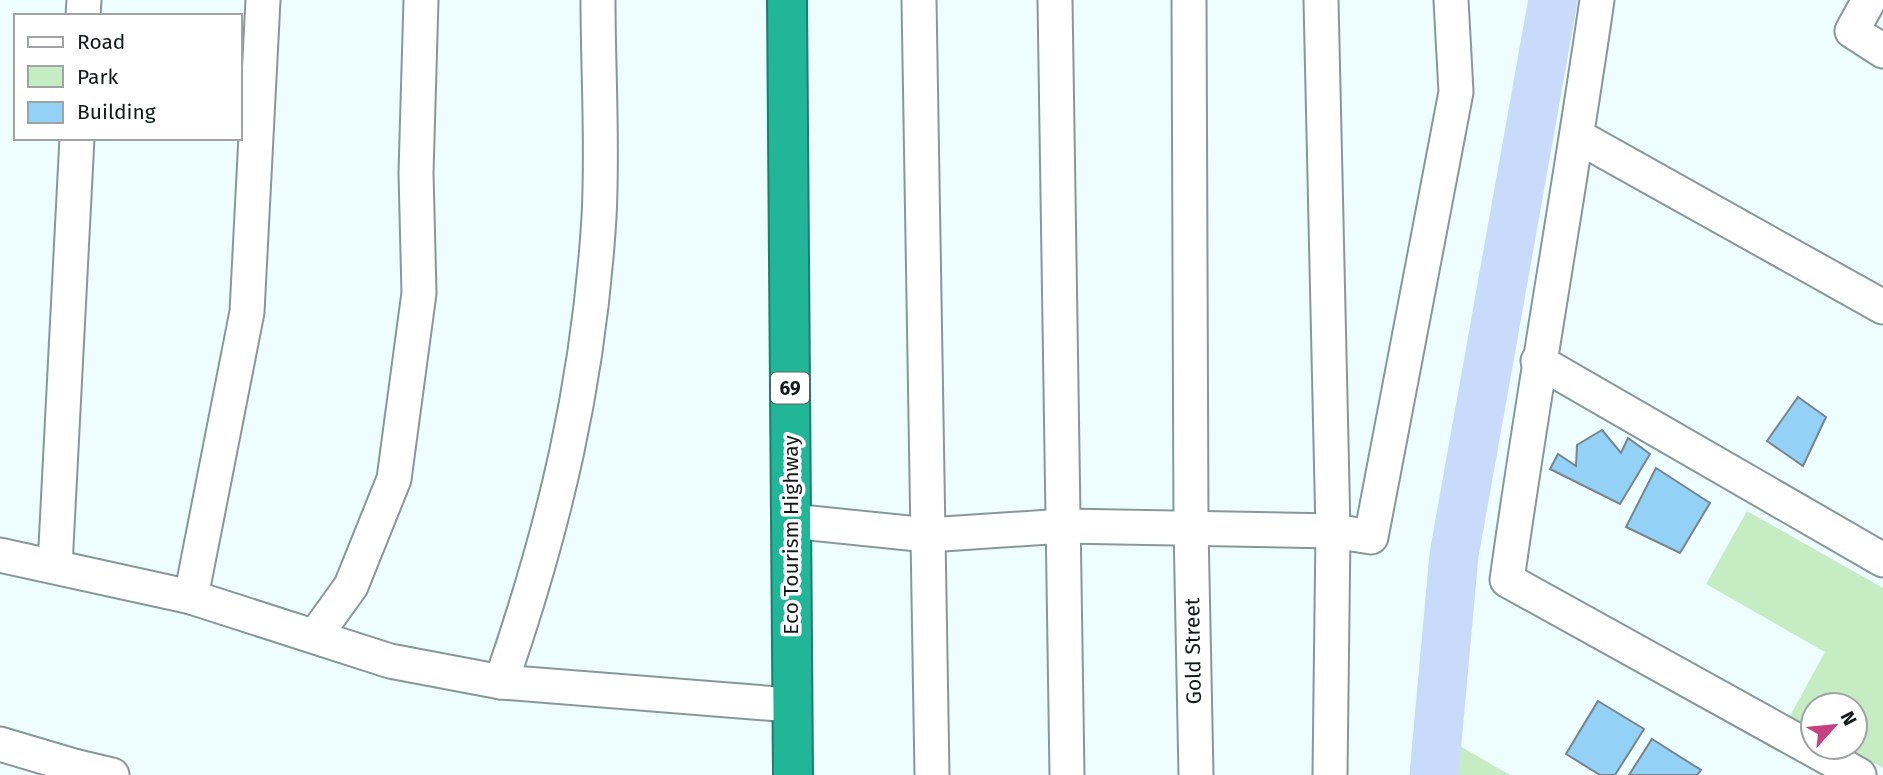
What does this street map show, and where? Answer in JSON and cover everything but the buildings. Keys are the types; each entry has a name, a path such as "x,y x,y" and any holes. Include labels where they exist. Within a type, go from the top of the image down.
{"highway":[{"name":"Eco Tourism Highway","path":"787,0 793,775"}],"street":[{"path":"191,597 247,312 263,0"},
{"path":"315,636 351,586 394,479 419,293 416,173 421,0"},
{"path":"501,682 536,581 564,473 588,333 599,215 598,0"},
{"path":"919,0 932,775"},
{"path":"1055,0 1067,775"},
{"name":"Gold Street","path":"1189,0 1195,775"},
{"path":"1321,0 1333,531 1330,775"},
{"path":"791,521 928,535 1064,526 1333,531 1371,537 1456,92 1451,0"},
{"path":"1597,0 1577,136 1538,360 1507,580 1859,775"},
{"path":"1869,0 1852,31 1883,51"},
{"path":"1577,136 1883,307"},
{"path":"55,566 77,140"},
{"path":"1538,360 1883,560"},
{"path":"0,555 191,597 390,661 501,682 791,705"},
{"path":"0,744 73,771 112,775"}],"green space":[{"path":"1747,511 1883,588 1883,768 1869,760 1869,691 1804,691 1825,652 1706,584"},
{"path":"1799,700 1799,721 1790,716"},
{"path":"1432,730 1510,775 1425,775"}],"waterway":[{"path":"1434,775 1454,555 1553,0"}]}
